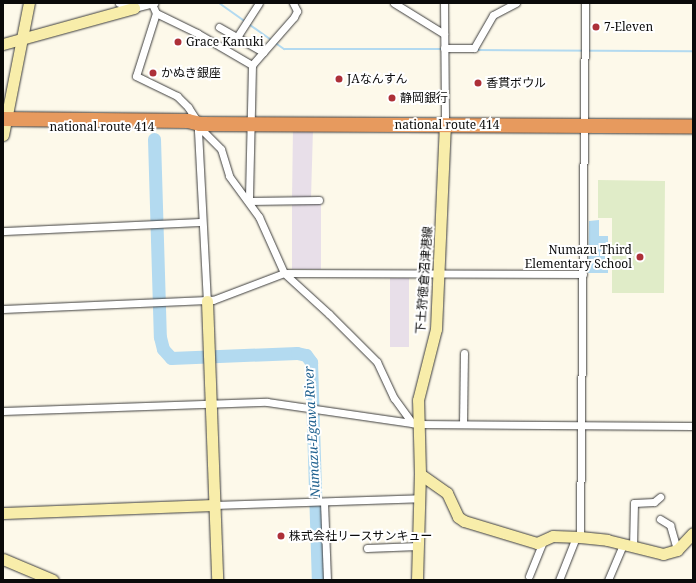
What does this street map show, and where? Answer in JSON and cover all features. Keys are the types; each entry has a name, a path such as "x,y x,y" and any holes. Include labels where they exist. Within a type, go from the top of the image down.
{"highway":[{"name":"national route 414","path":"4,126 189,127 200,124 250,124 693,126"}],"street":[{"path":"4,126 29,3"},
{"path":"119,3 134,8"},
{"path":"3,44 153,3 156,13 136,76 185,102 204,132 220,149 229,176 249,201 284,273 329,314 377,362 391,393 415,423"},
{"path":"238,37 259,3"},
{"path":"249,201 252,65 294,17 296,11 293,3"},
{"path":"394,3 444,34"},
{"path":"444,3 445,125"},
{"path":"444,48 474,48 494,15 516,3"},
{"path":"559,580 578,537 582,425 585,3"},
{"path":"156,13 197,33 252,65"},
{"path":"220,27 263,52"},
{"path":"200,124 198,131 207,301 216,580"},
{"name":"下土狩徳倉沼津港線","path":"417,580 420,474 415,423 418,395 436,328 445,125"},
{"path":"249,201 318,200"},
{"path":"3,231 202,222"},
{"path":"3,309 207,301 284,273 583,274"},
{"path":"463,424 464,353"},
{"path":"3,411 210,404 290,403 415,423 693,426"},
{"path":"420,474 446,493 458,517 464,521 491,531 543,542"},
{"path":"608,580 628,546 634,502 654,502 660,497"},
{"path":"3,513 420,498"},
{"path":"324,502 327,580"},
{"path":"660,519 670,525 676,550"},
{"path":"529,576 543,542 553,536 578,537 663,554 676,550 693,533"},
{"path":"367,548 418,546"},
{"path":"3,559 53,580"}],"shaded area":[{"path":"293,129 313,129 311,198 292,198"},
{"path":"292,202 321,202 321,269 292,269"},
{"path":"390,278 409,278 409,347 390,347"}],"green space":[{"path":"598,180 665,181 664,293 612,293 612,218 598,218"}],"water":[{"path":"599,220 599,236 608,236 608,273 588,273 589,221"}],"waterway":[{"path":"219,3 284,49 443,49"},
{"path":"475,50 693,51"},
{"name":"Numazu-Egawa River","path":"154,139 160,337 163,349 171,358 297,353 306,355 311,362 318,580"}],"place":[{"name":"7-Eleven","path":"596,27"},
{"name":"Grace Kanuki","path":"178,42"},
{"name":"かぬき銀座","path":"153,73"},
{"name":"JAなんすん","path":"339,79"},
{"name":"香貫ボウル","path":"478,83"},
{"name":"静岡銀行","path":"392,98"},
{"name":"Numazu Third Elementary School","path":"640,257"},
{"name":"株式会社リースサンキュー","path":"281,536"}]}
